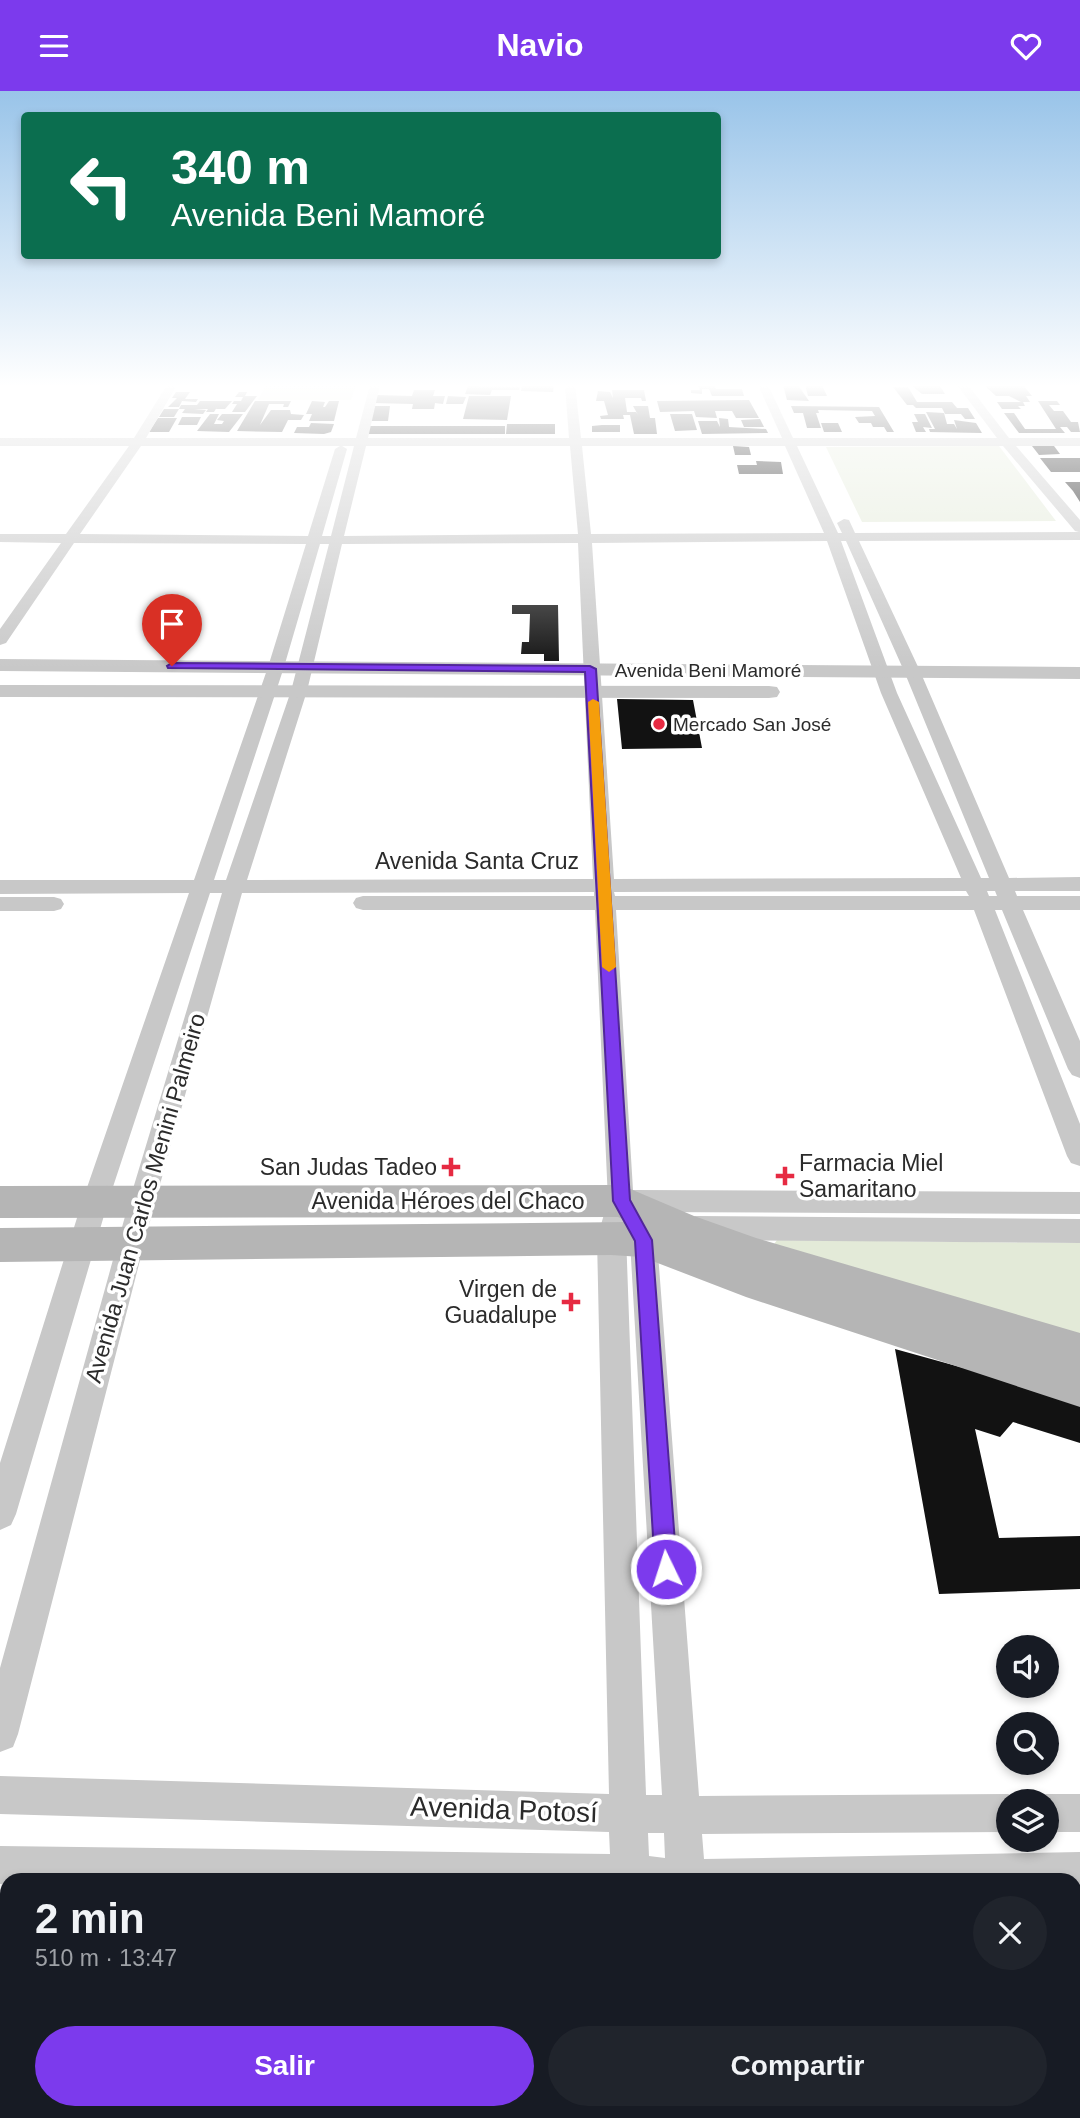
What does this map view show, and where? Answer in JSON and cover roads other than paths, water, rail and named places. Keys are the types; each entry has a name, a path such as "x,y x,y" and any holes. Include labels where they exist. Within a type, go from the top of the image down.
{"main road":[{"name":"Avenida Héroes del Chaco","path":"0,1202 621,1201 681,1228 757,1255 1080,1353"},
{"name":"Avenida Héroes del Chaco","path":"0,1245 627,1239 1080,1387"}],"street":[{"path":"0,641 112,480"},
{"name":"Avenida Juan Carlos Menini Palmeiro","path":"0,1514 81,1245 276,667 333,480"},
{"name":"Avenida Juan Carlos Menini Palmeiro","path":"0,1734 142,1202 232,895 302,679 351,480"},
{"path":"579,480 585,534 590,669 621,1201 627,1239 683,1815 686,1873"},
{"path":"810,480 912,671 1080,1069"},
{"path":"1043,480 1080,529"},
{"path":"1050,480 1080,512"},
{"path":"837,509 841,534 881,671 977,893 1080,1156"},
{"path":"841,534 1080,529"},
{"path":"0,531 74,535"},
{"path":"0,538 74,535 585,534 1080,536"},
{"name":"Avenida Beni Mamoré","path":"0,665 276,667 302,679 593,692 1080,693"},
{"name":"Avenida Beni Mamoré","path":"0,691 267,691 302,679 590,669 1080,673"},
{"name":"Avenida Santa Cruz","path":"0,887 200,895 1005,893 1080,884"},
{"name":"Avenida Santa Cruz","path":"1005,893 1080,903"},
{"name":"Avenida Santa Cruz","path":"0,904 200,895"},
{"path":"621,1201 1080,1203"},
{"path":"627,1239 681,1228 1080,1231"},
{"path":"627,1239 627,1812 630,1873"},
{"name":"Avenida Potosí","path":"0,1795 683,1815 996,1813"},
{"path":"1059,1813 1080,1813"},
{"path":"0,1865 420,1873"},
{"path":"1024,1873 1080,1872"}],"place":[{"name":"Mercado San José","path":"659,724"},
{"name":"San Judas Tadeo","path":"451,1167"},
{"name":"Farmacia Miel Samaritano","path":"785,1176"},
{"name":"Virgen de Guadalupe","path":"571,1302"}]}
